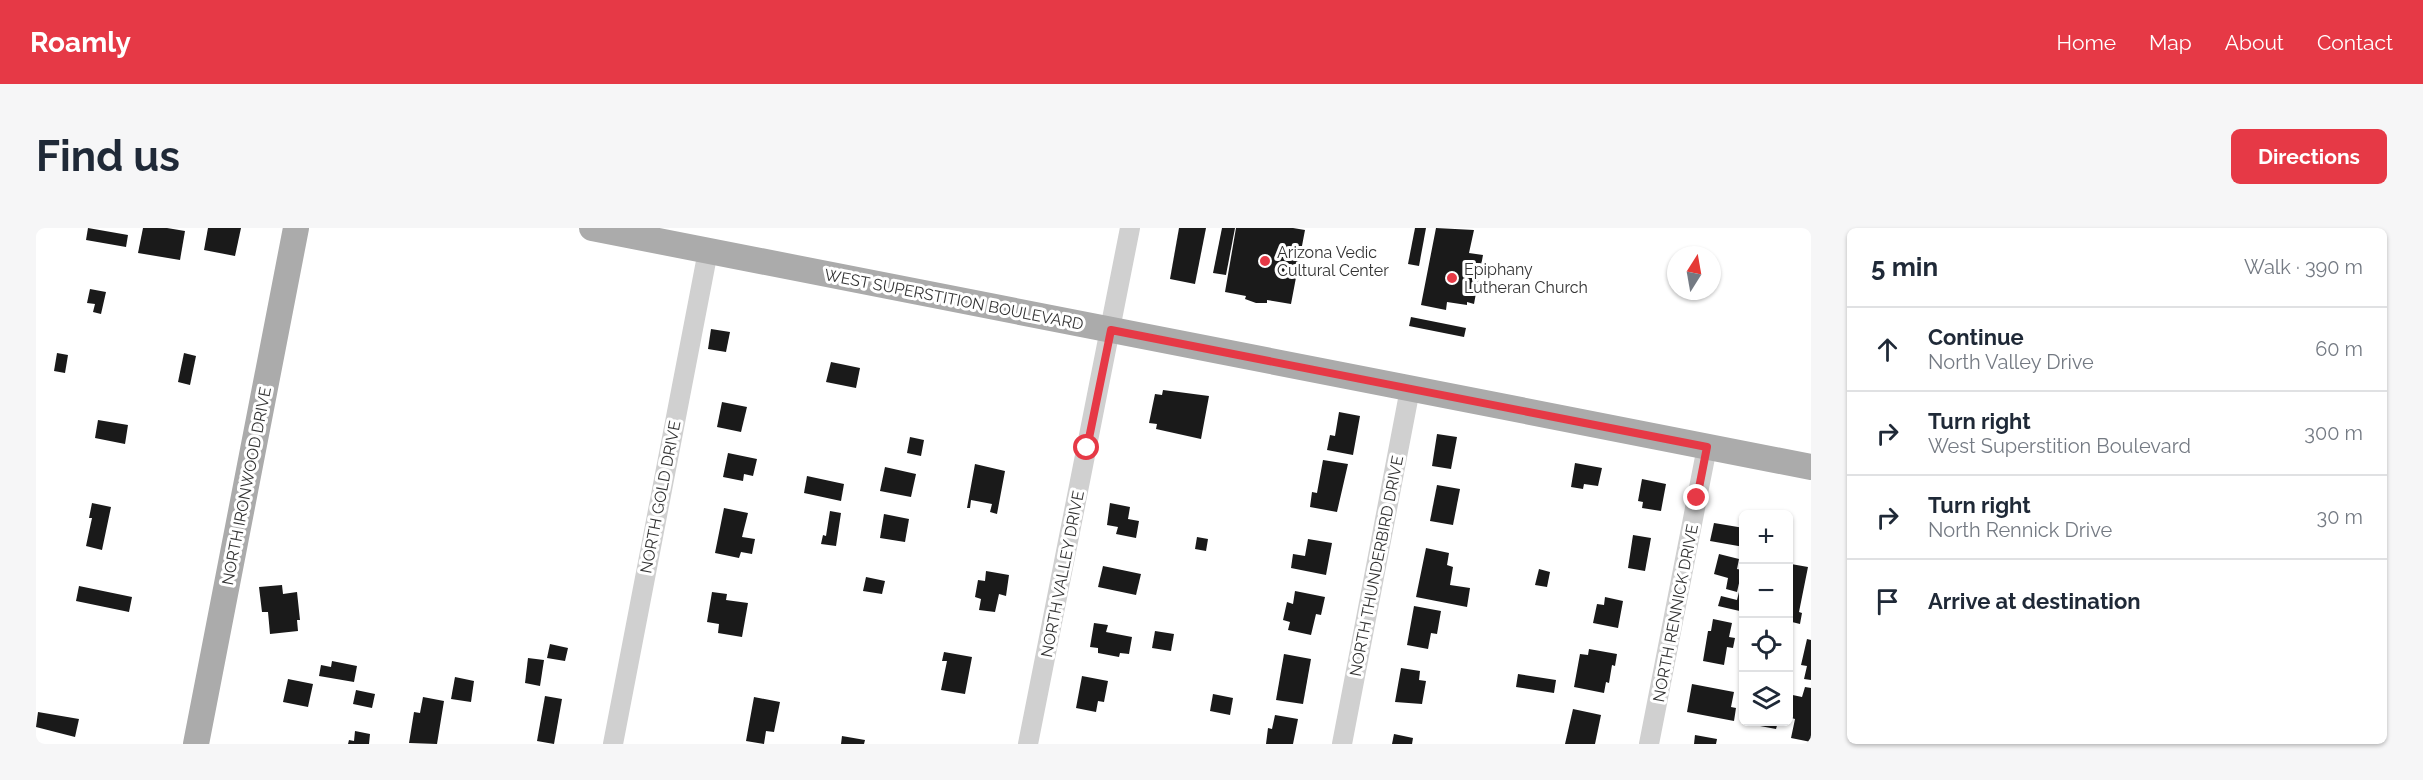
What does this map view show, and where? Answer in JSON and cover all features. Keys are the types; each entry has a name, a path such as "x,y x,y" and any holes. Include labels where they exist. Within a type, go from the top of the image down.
{"main road":[{"name":"NORTH IRONWOOD DRIVE","path":"196,744 296,228"},
{"name":"WEST SUPERSTITION BOULEVARD","path":"592,228 1811,467"}],"street":[{"name":"NORTH VALLEY DRIVE","path":"1028,744 1130,228"},
{"name":"NORTH GOLD DRIVE","path":"613,744 708,251"},
{"name":"NORTH THUNDERBIRD DRIVE","path":"1342,744 1410,389"},
{"name":"NORTH RENNICK DRIVE","path":"1649,744 1707,447"}],"building":[{"path":"88,228 128,235 126,247 86,240"},
{"path":"143,228 185,231 180,260 138,253"},
{"path":"208,228 241,228 235,256 204,250"},
{"path":"1179,228 1206,228 1195,284 1170,279"},
{"path":"1222,228 1235,228 1226,275 1213,273"},
{"name":"Arizona Vedic Cultural Center","path":"1236,228 1305,230 1291,304 1267,300 1267,303 1256,303 1245,299 1246,296 1225,292"},
{"path":"1415,228 1426,228 1419,266 1408,264"},
{"name":"Epiphany Lutheran Church","path":"1436,228 1474,230 1469,253 1483,255 1474,304 1447,302 1446,310 1421,305"},
{"path":"90,289 106,292 101,314 93,312 95,304 87,303"},
{"path":"1411,317 1466,328 1464,337 1409,326"},
{"path":"711,329 730,332 726,352 708,349"},
{"path":"57,353 68,355 65,373 54,371"},
{"path":"184,353 196,356 190,385 178,382"},
{"path":"831,362 860,368 856,388 826,382"},
{"path":"1163,390 1209,396 1201,439 1156,429 1157,424 1149,423 1155,394 1162,395"},
{"path":"722,402 747,407 741,432 717,427"},
{"path":"1339,412 1360,416 1353,455 1327,450 1330,435 1335,436"},
{"path":"98,420 128,425 125,444 95,438"},
{"path":"1437,434 1457,437 1451,469 1432,466"},
{"path":"910,437 924,440 921,456 907,453"},
{"path":"728,453 757,459 753,476 744,474 743,481 723,477"},
{"path":"1323,460 1348,464 1337,512 1310,507 1312,492 1317,493"},
{"path":"1575,463 1602,468 1598,486 1584,484 1583,489 1571,487"},
{"path":"975,464 1005,471 997,514 990,512 992,504 971,500 970,508 967,508"},
{"path":"885,467 916,474 911,497 880,491"},
{"path":"807,476 844,484 841,501 804,493"},
{"path":"1642,479 1666,484 1661,511 1642,508 1643,502 1638,501"},
{"path":"1437,485 1460,489 1453,525 1430,521"},
{"path":"92,503 111,507 102,550 86,546 92,518 89,518"},
{"path":"1110,503 1130,507 1128,519 1139,521 1136,538 1116,534 1118,527 1107,525"},
{"path":"724,508 748,513 742,537 755,539 752,554 741,552 739,558 715,553"},
{"path":"830,511 841,513 836,546 821,544 823,535 826,536"},
{"path":"884,514 909,519 905,542 880,538"},
{"path":"1714,523 1739,527 1739,546 1710,541"},
{"path":"1633,535 1651,538 1645,571 1628,568"},
{"path":"1197,537 1208,539 1206,551 1195,549"},
{"path":"1308,539 1332,543 1326,575 1291,568 1293,554 1305,556"},
{"path":"1426,548 1449,553 1447,565 1453,567 1450,585 1470,588 1467,607 1416,597"},
{"path":"1719,554 1739,559 1737,592 1726,589 1728,578 1714,574"},
{"path":"1793,564 1808,567 1799,612 1802,613 1800,624 1793,622"},
{"path":"1103,566 1141,574 1136,595 1098,587"},
{"path":"1539,569 1550,572 1547,587 1535,585"},
{"path":"986,571 1009,575 1006,596 999,594 995,612 979,610 981,599 975,597 978,580 985,581"},
{"path":"866,577 885,581 882,594 863,591"},
{"path":"282,585 283,594 297,592 300,620 297,620 298,631 270,634 268,612 262,612 259,587"},
{"path":"79,586 132,597 129,612 76,601"},
{"path":"1295,591 1325,597 1321,615 1316,614 1311,635 1288,630 1290,622 1283,620 1287,602 1293,604"},
{"path":"712,592 727,594 726,600 748,603 742,637 718,633 719,624 707,622"},
{"path":"1739,592 1739,611 1718,606 1721,596 1737,600"},
{"path":"1605,597 1623,601 1618,628 1593,623 1597,604 1604,605"},
{"path":"1414,606 1441,611 1437,634 1431,633 1428,649 1407,645"},
{"path":"1713,619 1732,623 1729,637 1735,638 1733,648 1727,647 1724,665 1703,661 1708,631 1711,631"},
{"path":"1094,623 1108,625 1106,632 1132,637 1129,654 1120,653 1119,657 1098,653 1098,648 1090,647"},
{"path":"1155,631 1174,634 1171,651 1152,648"},
{"path":"1807,639 1811,640 1811,680 1804,679 1807,666 1801,665"},
{"path":"550,644 568,648 565,661 547,658"},
{"path":"1589,649 1617,654 1615,666 1612,665 1609,683 1606,682 1604,693 1574,687 1580,654 1588,655"},
{"path":"944,652 972,657 965,694 941,690 947,661 942,661"},
{"path":"1284,654 1311,659 1303,704 1276,700"},
{"path":"528,658 544,660 540,686 525,683"},
{"path":"332,661 357,666 354,682 319,676 321,665 331,667"},
{"path":"1401,668 1420,671 1419,680 1426,681 1422,704 1395,702"},
{"path":"1518,674 1556,680 1554,693 1516,687"},
{"path":"1082,676 1108,681 1104,702 1098,701 1096,712 1076,708"},
{"path":"455,677 474,681 471,702 451,699"},
{"path":"288,679 313,684 308,707 283,702"},
{"path":"1692,684 1734,692 1731,707 1736,708 1734,721 1687,712"},
{"path":"1805,687 1811,688 1811,742 1791,738 1795,719 1793,718 1793,695 1802,697"},
{"path":"356,690 375,694 372,708 353,704"},
{"path":"1213,694 1233,698 1230,715 1210,711"},
{"path":"545,696 562,699 554,744 537,741"},
{"path":"423,697 444,701 437,744 409,743 414,712 420,713"},
{"path":"754,697 780,702 774,732 766,731 764,744 746,741"},
{"path":"1573,709 1601,715 1595,744 1565,744"},
{"path":"38,712 79,719 75,737 36,727"},
{"path":"1275,715 1298,719 1293,744 1266,744 1268,728 1272,729"},
{"path":"1760,726 1777,726 1776,729"},
{"path":"355,731 370,734 369,744 348,744 349,740 354,741"},
{"path":"1394,734 1413,738 1412,744 1392,744"},
{"path":"1695,735 1717,739 1716,744 1694,744"},
{"path":"842,736 865,740 864,744 841,744"}],"place":[{"name":"Arizona Vedic Cultural Center","path":"1265,261"},
{"name":"Epiphany Lutheran Church","path":"1452,278"}],"route":[{"path":"1087,448 1111,330 1707,447 1697,498"}]}
